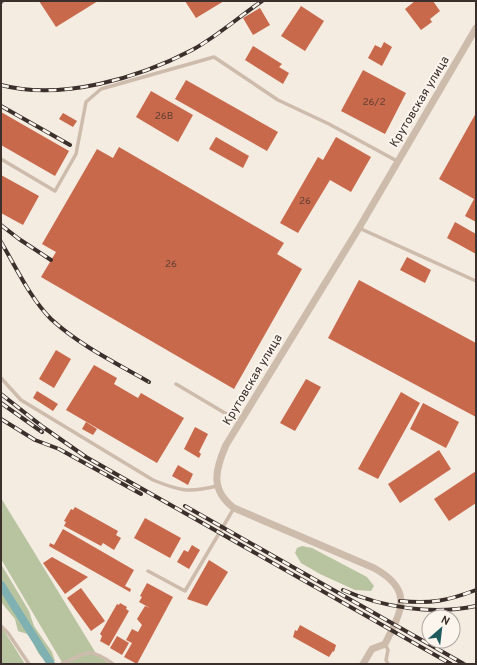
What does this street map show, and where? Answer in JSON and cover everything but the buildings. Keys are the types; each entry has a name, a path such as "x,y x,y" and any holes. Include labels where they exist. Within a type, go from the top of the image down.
{"street":[{"name":"Крутовская улица","path":"217,486 217,471 220,459 240,422 359,228 476,28"},
{"path":"217,486 225,501 234,508 374,568 394,582 400,591 401,607 385,644 372,649 363,664"}],"lane":[{"path":"1,159 55,191 76,154 86,102 101,89 214,57 278,100 330,124 397,161"},
{"path":"359,228 476,281"},
{"path":"1,378 21,400 153,480 176,490 195,491 217,486"},
{"path":"176,384 240,422"},
{"path":"148,571 186,591 234,508"},
{"path":"1,626 8,633 29,664"},
{"path":"385,644 388,650 386,660 388,664"},
{"path":"61,664 88,652 95,652 112,664"}],"green space":[{"path":"1,498 97,655 110,664 63,664 1,559"},
{"path":"302,546 312,548 367,577 374,586 371,591 355,590 320,574 301,563 295,553 297,548"},
{"path":"1,564 29,611 34,626 52,652 55,661 49,661 40,656 31,638 27,634 18,631 15,619 1,602"},
{"path":"1,626 25,664 1,664"}],"waterway":[{"path":"1,585 51,664"}],"railway":[{"path":"1,85 24,89 49,90 74,88 124,78 148,70 201,45 262,1"},
{"path":"1,106 70,145"},
{"path":"1,225 51,260"},
{"path":"1,242 36,302 51,319 73,337 111,361 149,382"},
{"path":"1,394 43,427 86,457 451,664"},
{"path":"1,403 42,432"},
{"path":"1,419 35,440 59,449 141,494"},
{"path":"185,506 464,664"},
{"path":"343,590 375,601 409,608 443,610 476,606"},
{"path":"400,601 439,601 476,590"}]}
